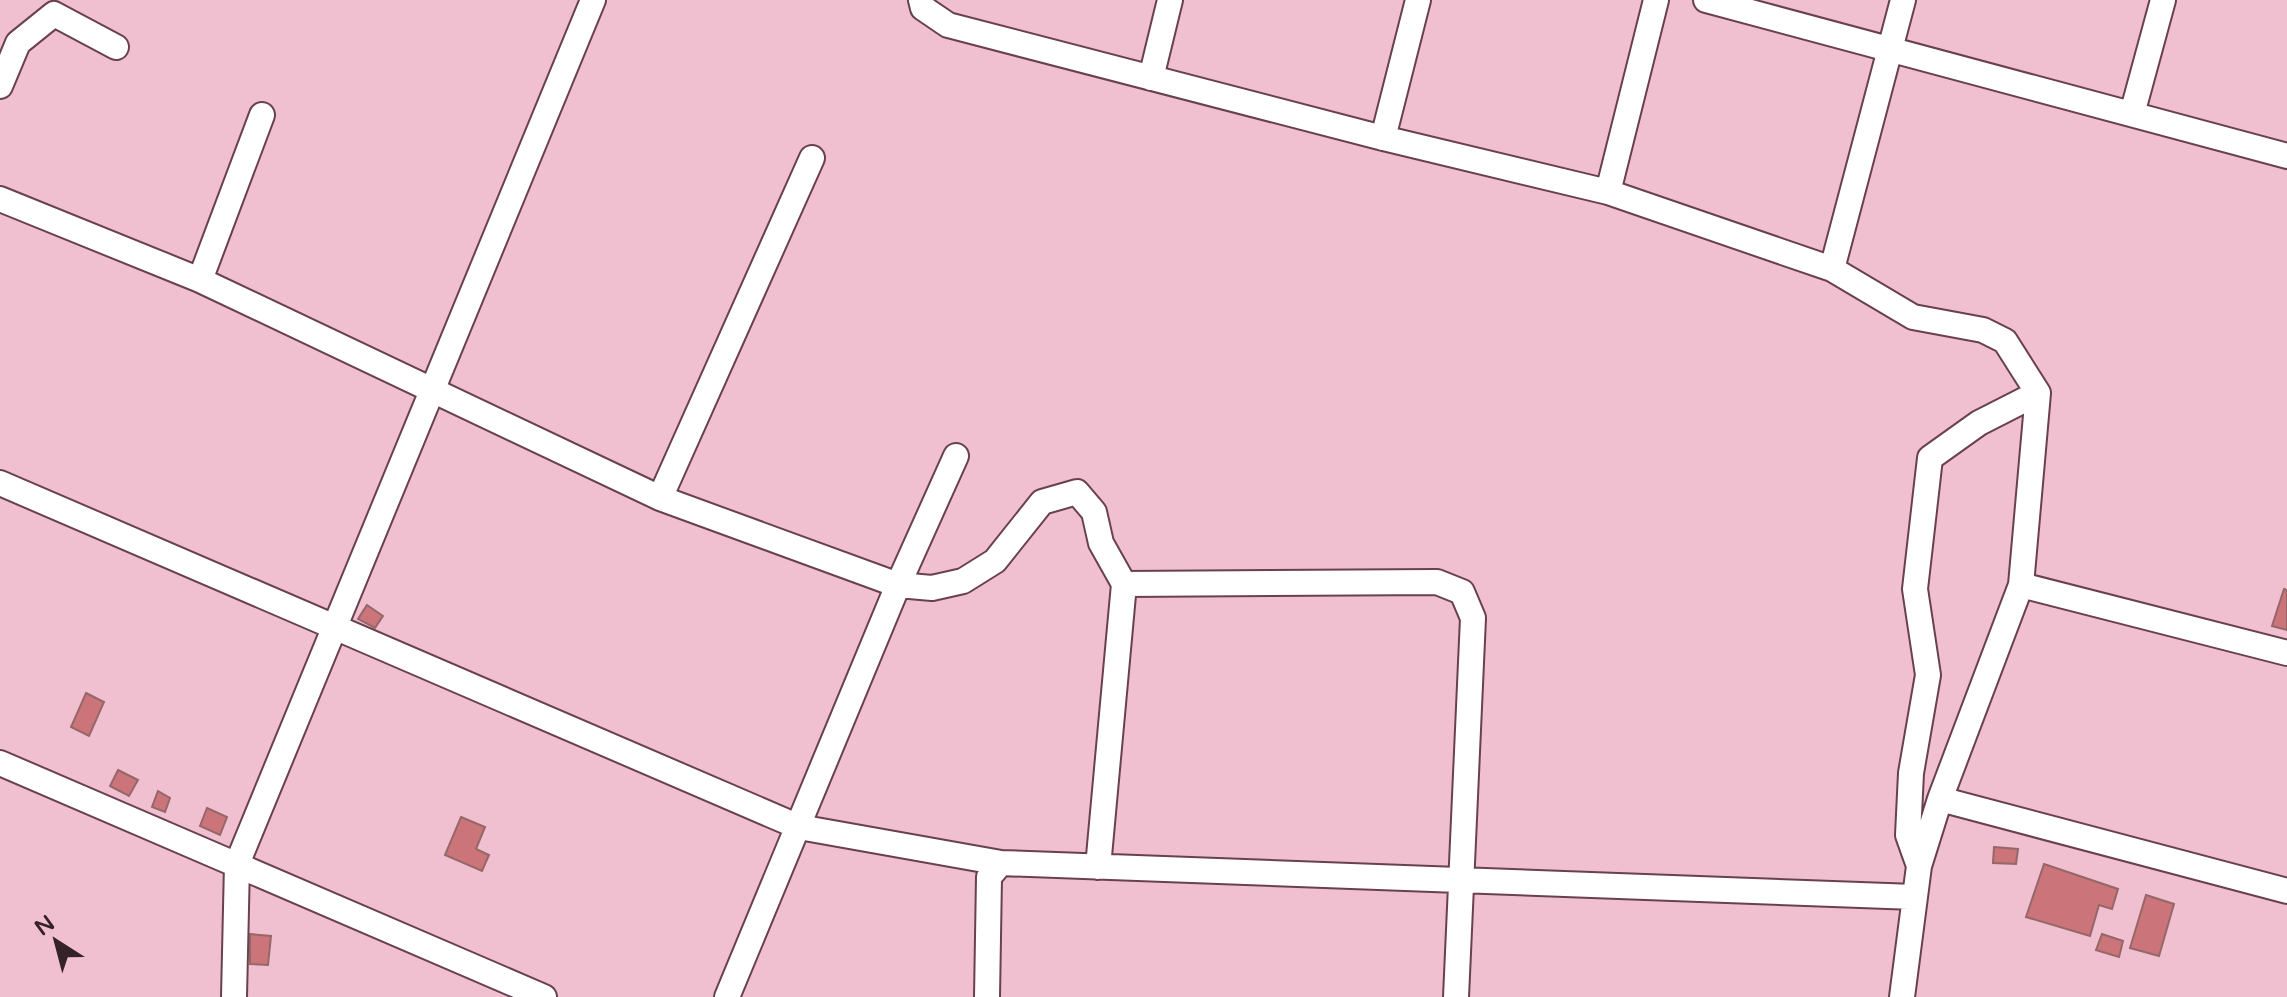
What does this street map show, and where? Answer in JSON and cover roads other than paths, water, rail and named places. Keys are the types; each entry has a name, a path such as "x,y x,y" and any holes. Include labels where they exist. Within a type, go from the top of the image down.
{"street":[{"path":"234,997 237,864 593,0"},
{"path":"921,0 923,8 948,25 1383,138 1608,192 1832,269 1913,317 1983,330 2005,341 2038,393 2021,585 1940,799 1919,866 1902,997"},
{"path":"1151,78 1170,0"},
{"path":"1383,138 1418,0"},
{"path":"1608,192 1656,0"},
{"path":"1706,0 2287,156"},
{"path":"1832,269 1903,0"},
{"path":"2132,114 2163,0"},
{"path":"0,86 18,43 54,14 116,47"},
{"path":"200,280 262,115"},
{"path":"660,498 812,158"},
{"path":"0,199 200,280 660,498 898,585 932,588 963,581 995,561 1042,502 1077,492 1094,512 1101,543 1124,584 1098,867"},
{"path":"1919,866 1908,835 1911,773 1928,675 1915,589 1930,458 1979,423 2038,393"},
{"path":"727,997 898,585 956,456"},
{"path":"0,483 799,827 1001,863 1915,897"},
{"path":"1124,584 1437,582 1462,592 1473,618 1456,997"},
{"path":"2021,585 2287,653"},
{"path":"0,763 544,997"},
{"path":"1940,799 2287,891"},
{"path":"987,997 989,877 1001,863"}]}
